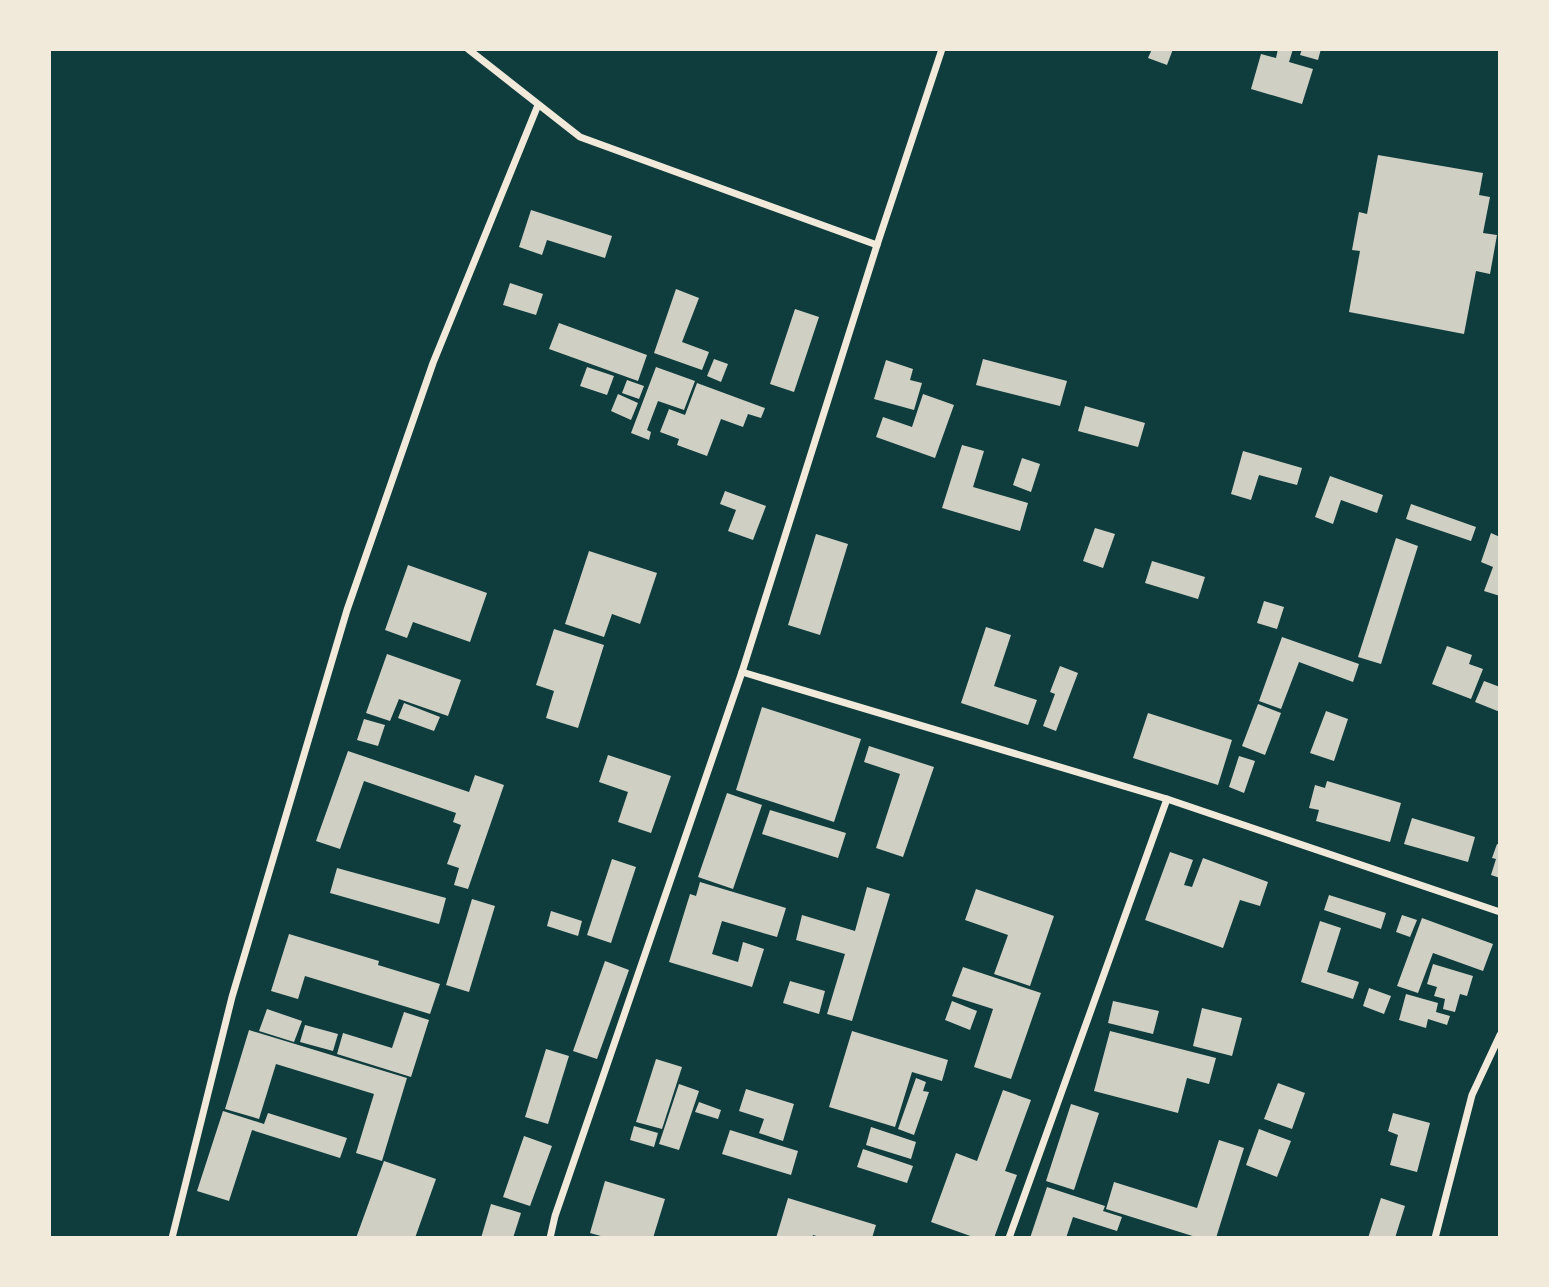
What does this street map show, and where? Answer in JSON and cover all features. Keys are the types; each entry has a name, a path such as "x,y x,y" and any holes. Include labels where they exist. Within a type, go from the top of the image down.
{"street":[{"path":"468,49 580,137 877,245"},
{"path":"550,1238 559,1203 741,672 942,49"},
{"path":"172,1238 232,997 347,610 433,363 538,105"},
{"path":"741,672 1167,799 1500,912"},
{"path":"1009,1238 1167,799"},
{"path":"1435,1238 1472,1095 1500,1035"}],"building":[{"path":"1152,49 1173,49 1167,65 1148,58"},
{"path":"1278,49 1293,49 1289,62 1313,69 1302,104 1251,89 1261,54 1276,58"},
{"path":"1302,49 1321,49 1318,60 1300,55"},
{"path":"1378,155 1483,173 1479,195 1490,197 1483,233 1497,235 1490,274 1476,271 1464,334 1349,312 1360,251 1352,250 1359,212 1367,214"},
{"path":"531,210 612,236 605,258 547,240 542,255 519,247"},
{"path":"510,283 543,294 536,315 503,305"},
{"path":"676,289 699,298 682,342 709,352 702,370 654,353"},
{"path":"795,309 819,317 794,392 770,384"},
{"path":"559,323 647,355 638,381 549,349"},
{"path":"714,359 728,364 721,382 707,376"},
{"path":"983,359 1067,381 1060,406 976,385"},
{"path":"886,360 913,369 910,380 922,383 914,410 874,399"},
{"path":"587,367 614,376 607,395 580,386"},
{"path":"656,367 695,381 684,410 658,401 647,430 651,432 649,440 631,433"},
{"path":"627,380 644,386 639,399 622,393"},
{"path":"697,383 765,408 761,418 748,414 743,427 721,419 707,456 677,445 679,439 660,432 669,409 685,415"},
{"path":"618,394 638,403 631,420 611,411"},
{"path":"923,394 954,405 935,458 876,437 883,417 912,427"},
{"path":"1085,406 1145,423 1138,447 1078,431"},
{"path":"962,445 984,451 973,487 1028,503 1020,531 942,508"},
{"path":"1243,451 1302,468 1297,485 1259,475 1251,500 1231,494"},
{"path":"1022,458 1040,464 1031,492 1013,485"},
{"path":"1330,476 1383,495 1377,513 1341,500 1333,524 1315,517"},
{"path":"725,491 766,506 753,540 728,531 736,510 720,504"},
{"path":"1411,504 1476,527 1471,541 1406,519"},
{"path":"1095,528 1115,534 1103,568 1083,561"},
{"path":"1491,533 1500,537 1500,596 1484,591 1493,567 1481,562"},
{"path":"816,534 848,544 820,635 788,625"},
{"path":"1396,538 1418,546 1381,664 1358,657"},
{"path":"589,551 657,573 640,624 612,614 604,637 565,624"},
{"path":"1152,561 1205,577 1198,599 1145,583"},
{"path":"408,565 487,593 470,642 413,622 407,638 385,630"},
{"path":"1264,601 1284,607 1277,629 1257,623"},
{"path":"986,627 1011,635 994,686 1037,700 1028,725 961,703"},
{"path":"554,629 604,645 578,728 546,718 554,691 536,685"},
{"path":"1282,637 1359,664 1353,682 1299,662 1281,709 1259,701"},
{"path":"1447,646 1472,655 1469,664 1483,669 1471,699 1432,684"},
{"path":"387,654 461,680 448,716 399,699 390,721 366,713"},
{"path":"1060,666 1078,673 1056,731 1043,726 1055,694 1050,692"},
{"path":"1484,681 1500,687 1500,712 1475,702"},
{"path":"404,703 440,717 434,731 398,718"},
{"path":"1258,704 1281,713 1265,755 1242,746"},
{"path":"762,707 861,739 834,822 736,790"},
{"path":"1326,711 1348,719 1334,761 1310,753"},
{"path":"1148,713 1232,740 1218,785 1133,758"},
{"path":"364,719 385,725 378,746 357,740"},
{"path":"869,746 934,767 903,857 876,848 900,774 864,762"},
{"path":"348,751 469,792 475,775 504,785 468,889 454,885 459,868 447,864 461,825 453,822 456,813 364,781 340,849 316,841"},
{"path":"608,755 671,776 651,833 618,822 628,792 599,782"},
{"path":"1239,756 1255,761 1244,793 1229,787"},
{"path":"1327,781 1401,803 1390,842 1316,821 1319,810 1309,808 1315,785 1325,788"},
{"path":"727,793 762,805 733,889 698,877"},
{"path":"770,810 846,833 838,858 762,834"},
{"path":"1412,818 1475,837 1468,862 1404,844"},
{"path":"1497,844 1500,845 1500,878 1491,875 1496,859 1492,858"},
{"path":"1170,852 1193,860 1184,885 1192,887 1203,858 1268,882 1260,906 1240,900 1223,948 1145,920"},
{"path":"612,859 636,867 611,943 587,935"},
{"path":"337,868 446,898 439,924 330,893"},
{"path":"700,882 786,908 777,937 722,921 712,954 738,962 743,942 764,949 752,987 669,962 690,894 696,896"},
{"path":"867,887 890,894 852,1021 827,1014 845,954 796,940 802,915 855,931"},
{"path":"976,889 1054,916 1030,986 994,974 1008,935 965,920"},
{"path":"1329,895 1386,913 1381,929 1324,910"},
{"path":"472,899 495,906 469,992 446,985"},
{"path":"551,911 582,921 578,936 547,926"},
{"path":"1402,915 1417,920 1410,937 1396,932"},
{"path":"1422,918 1493,944 1483,971 1433,953 1418,993 1397,986"},
{"path":"1320,921 1341,928 1327,972 1359,982 1353,999 1301,982"},
{"path":"289,934 379,961 378,965 440,984 430,1014 305,976 298,999 271,991"},
{"path":"605,961 629,970 597,1059 573,1051"},
{"path":"1433,964 1473,976 1467,996 1460,994 1455,1012 1443,1009 1445,999 1434,996 1437,987 1427,984"},
{"path":"963,967 1041,993 1011,1079 974,1067 993,1009 952,996"},
{"path":"790,981 825,991 819,1014 783,1003"},
{"path":"1369,988 1391,996 1384,1014 1363,1006"},
{"path":"1406,994 1438,1003 1436,1012 1450,1016 1447,1025 1428,1019 1426,1028 1399,1020"},
{"path":"952,1001 977,1011 970,1030 945,1020"},
{"path":"1113,1001 1159,1011 1153,1034 1108,1023"},
{"path":"1202,1008 1242,1018 1232,1056 1193,1046"},
{"path":"267,1009 302,1021 294,1042 259,1031"},
{"path":"404,1012 429,1020 411,1077 337,1054 343,1033 392,1048"},
{"path":"305,1025 338,1034 333,1051 300,1042"},
{"path":"249,1030 407,1078 382,1161 356,1153 374,1094 276,1064 259,1119 225,1109"},
{"path":"852,1031 948,1060 942,1081 912,1072 895,1127 829,1107"},
{"path":"1110,1031 1216,1058 1209,1084 1187,1078 1178,1113 1094,1091"},
{"path":"546,1049 569,1056 548,1124 525,1117"},
{"path":"656,1059 682,1067 662,1129 636,1122"},
{"path":"916,1078 926,1082 923,1091 929,1092 914,1135 898,1129"},
{"path":"1278,1083 1305,1093 1292,1129 1264,1119"},
{"path":"679,1084 699,1091 679,1150 659,1144"},
{"path":"746,1089 794,1104 783,1141 759,1133 764,1119 739,1111"},
{"path":"1003,1090 1031,1100 1005,1171 1017,1175 994,1238 976,1238 931,1222 956,1153 977,1161"},
{"path":"699,1102 721,1110 718,1119 695,1112"},
{"path":"1071,1104 1099,1113 1074,1190 1046,1181"},
{"path":"223,1111 264,1124 268,1113 347,1138 340,1158 252,1130 229,1201 197,1191"},
{"path":"1393,1113 1430,1123 1417,1172 1390,1165 1398,1135 1388,1131"},
{"path":"634,1126 658,1133 654,1147 630,1140"},
{"path":"871,1127 916,1142 911,1159 866,1145"},
{"path":"1259,1129 1291,1141 1277,1177 1246,1165"},
{"path":"730,1130 798,1151 791,1175 722,1154"},
{"path":"524,1136 552,1146 530,1206 503,1197"},
{"path":"1219,1140 1244,1148 1216,1238 1199,1238 1106,1209 1114,1182 1197,1208"},
{"path":"863,1149 913,1166 907,1183 857,1167"},
{"path":"384,1161 436,1179 415,1238 356,1238"},
{"path":"605,1181 665,1199 653,1238 608,1238 590,1233"},
{"path":"1047,1187 1105,1206 1103,1211 1122,1217 1117,1231 1073,1217 1066,1238 1030,1238"},
{"path":"788,1198 876,1225 872,1238 823,1238 813,1235 812,1238 776,1238"},
{"path":"1381,1198 1405,1206 1395,1238 1368,1238"},
{"path":"491,1204 521,1213 513,1238 481,1238"}]}
